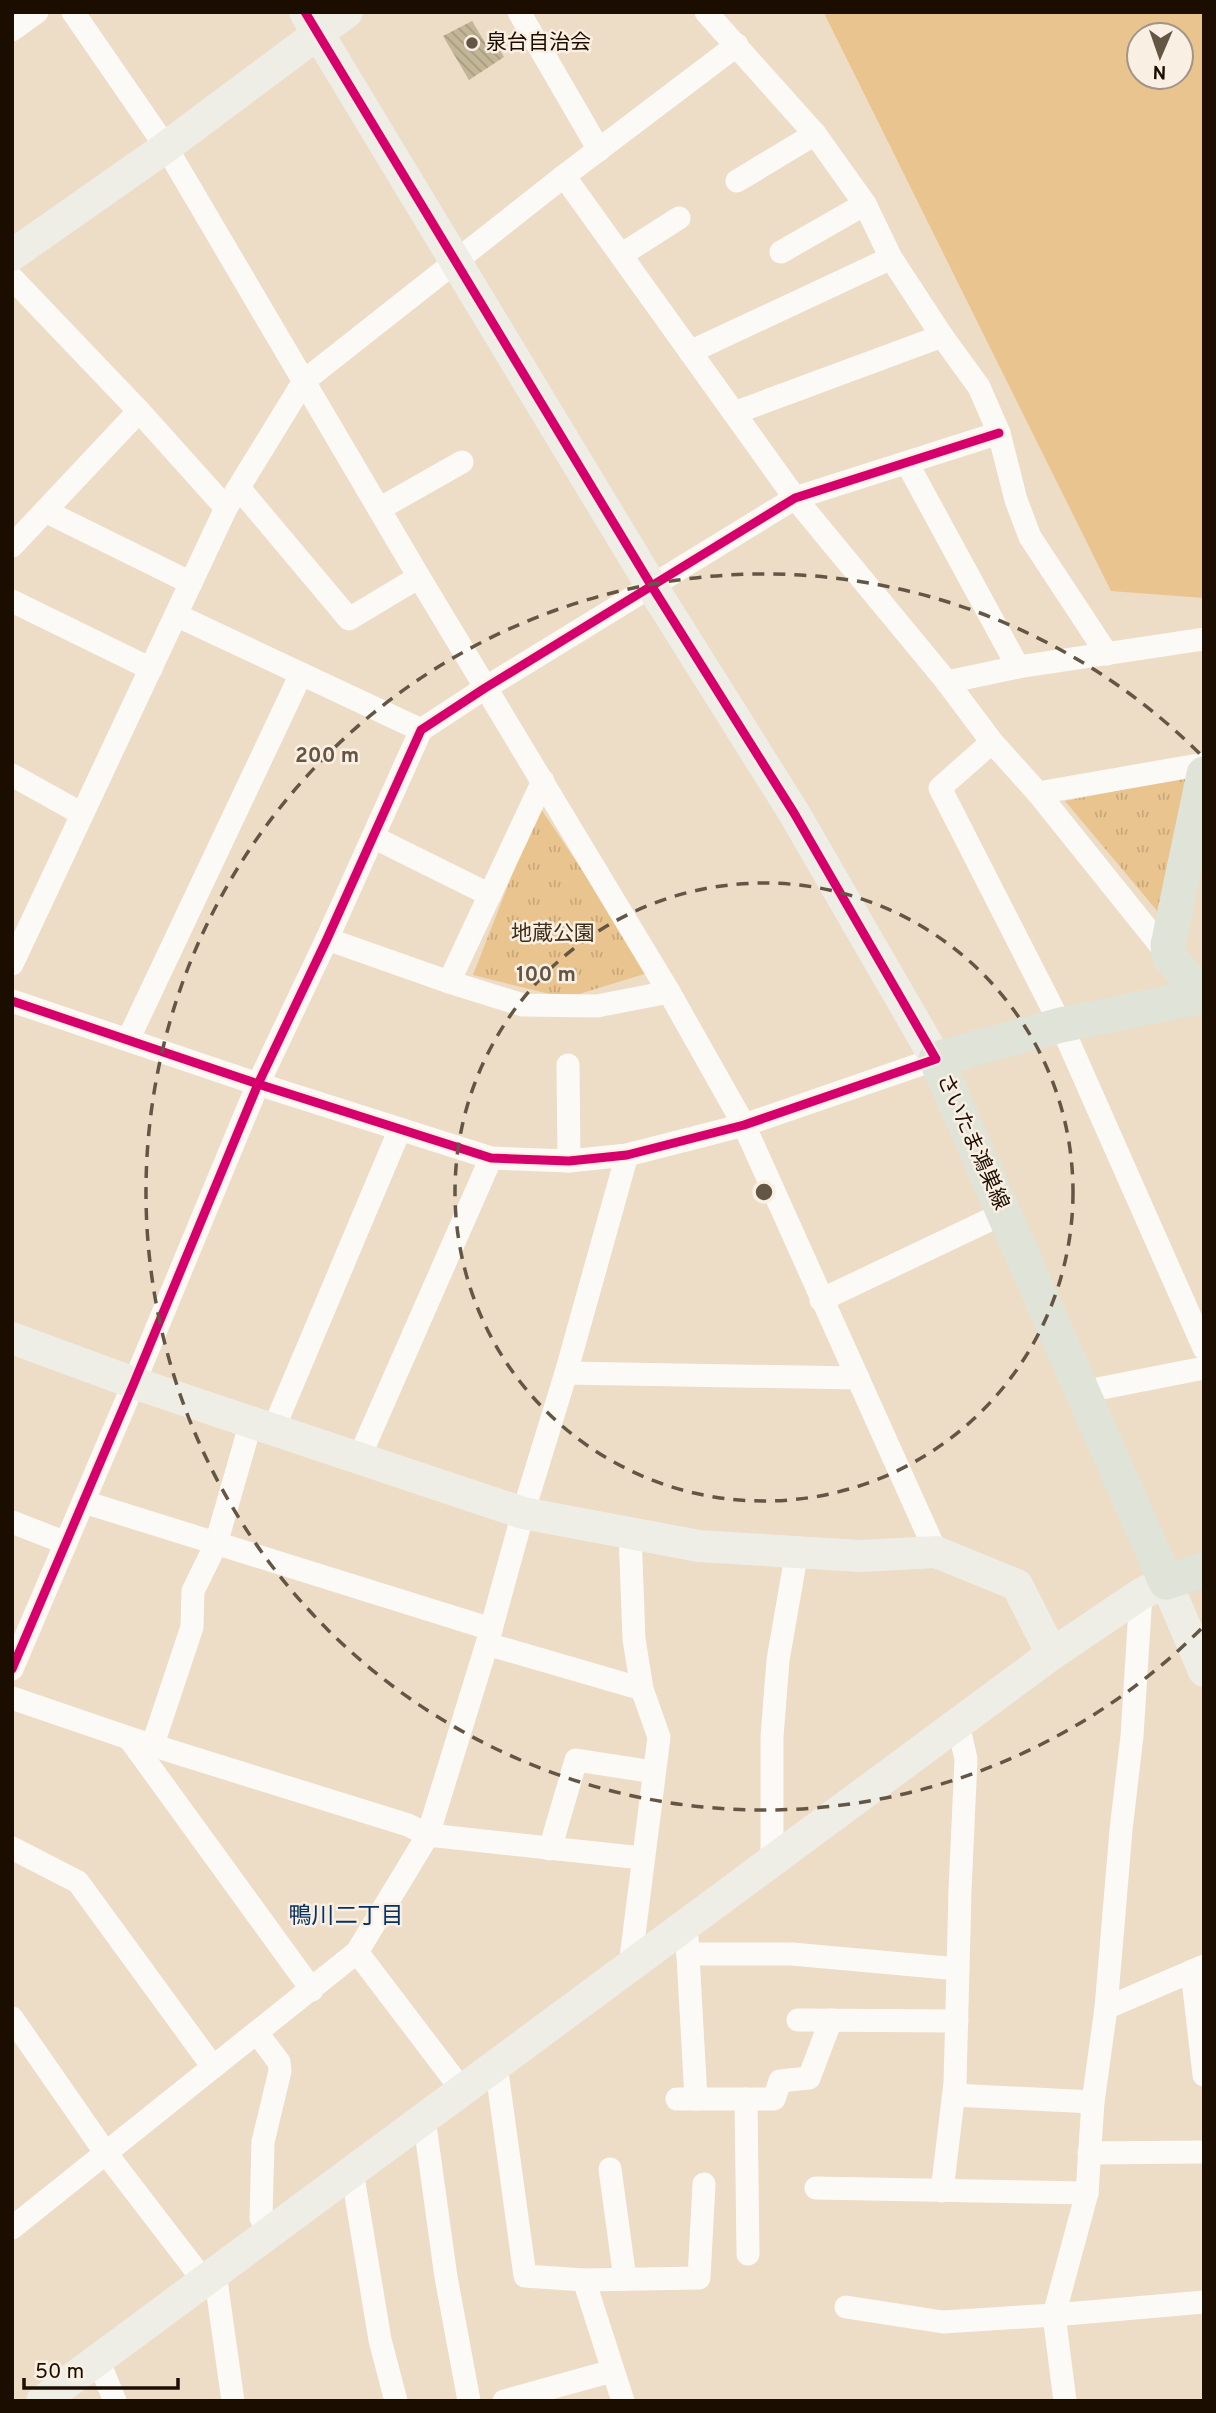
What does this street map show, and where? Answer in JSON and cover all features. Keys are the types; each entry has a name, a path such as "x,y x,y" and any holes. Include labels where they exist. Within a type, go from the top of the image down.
{"main road":[{"path":"1169,956 1168,945 1204,774"},
{"name":"さいたま鴻巣線","path":"1153,1588 1082,1392 936,1059 1061,1025 1204,996 1169,956"},
{"path":"1153,1588 1204,1570"}],"street":[{"path":"12,30 37,12"},
{"path":"73,12 166,147 485,688 669,992 744,1125 936,1552"},
{"path":"12,255 166,147 311,23 348,12"},
{"path":"519,12 599,150"},
{"path":"706,12 815,134 865,204 891,258 979,387 999,433 1016,500 1030,537 1107,654"},
{"path":"12,1001 258,1084 491,1158 569,1161 627,1155 744,1125 936,1059 794,813 651,585 311,23"},
{"path":"12,964 226,508 304,381 564,176 737,45"},
{"path":"737,181 815,134"},
{"path":"564,176 795,498 1169,956"},
{"path":"781,252 865,204"},
{"path":"621,255 679,218"},
{"path":"690,352 891,258"},
{"path":"12,278 139,411 226,508"},
{"path":"734,413 942,336"},
{"path":"12,547 139,411"},
{"path":"12,1669 258,1084 421,730 795,498 999,433"},
{"path":"379,509 462,462"},
{"path":"907,463 1018,667"},
{"path":"239,488 349,619 419,577"},
{"path":"45,511 191,583"},
{"path":"12,601 150,669"},
{"path":"176,615 421,730"},
{"path":"947,682 1018,667 1204,639"},
{"path":"128,1040 301,674"},
{"path":"992,742 940,788 1061,1025 1204,1348"},
{"path":"1038,793 1204,764"},
{"path":"12,775 82,814"},
{"path":"449,982 543,782"},
{"path":"373,837 490,895"},
{"path":"327,939 523,1006 597,1006 669,992"},
{"path":"568,1065 569,1161"},
{"path":"153,1744 192,1627 193,1591 216,1544 262,1426 400,1129"},
{"path":"12,2228 357,1952 428,1835 489,1637 627,1155"},
{"path":"359,1458 491,1158"},
{"path":"821,1300 1004,1213"},
{"path":"12,1338 134,1383 523,1513 699,1546 860,1556 936,1552 1017,1585 1052,1654"},
{"path":"1082,1392 1204,1368"},
{"path":"566,1373 858,1378"},
{"path":"83,1502 216,1544 642,1689"},
{"path":"12,1522 66,1543"},
{"path":"630,1533 634,1639 642,1689 659,1737 630,1966"},
{"path":"772,1861 772,1737 778,1660 797,1551"},
{"path":"42,2401 630,1966 687,1940 772,1861 1052,1654 1153,1588"},
{"path":"1153,1588 1204,1671"},
{"path":"1065,2401 1054,2315 1087,2193 1093,2102 1106,2008 1132,1736 1153,1588"},
{"path":"12,1698 129,1738 408,1825 428,1835 642,1858"},
{"path":"942,2191 954,2095 966,1759 958,1724"},
{"path":"129,1738 312,1990"},
{"path":"550,1849 576,1760 654,1772"},
{"path":"12,1848 78,1882 213,2067"},
{"path":"687,1940 792,1954 958,1969"},
{"path":"687,1940 687,2099 774,2099 780,2081 810,2078 831,2020"},
{"path":"357,1952 462,2090"},
{"path":"1106,2008 1198,1968 1204,2074"},
{"path":"12,2018 105,2152 209,2277 233,2401"},
{"path":"798,2020 957,2021"},
{"path":"257,2033 279,2062 280,2071 263,2142 261,2218 268,2233"},
{"path":"496,2065 526,2276 584,2280 699,2278 704,2184"},
{"path":"954,2095 1093,2102"},
{"path":"746,2099 748,2253"},
{"path":"424,2118 446,2277 469,2401"},
{"path":"1089,2153 1204,2151"},
{"path":"610,2169 625,2279"},
{"path":"352,2171 380,2340 396,2401"},
{"path":"816,2188 1087,2193"},
{"path":"584,2280 623,2401"},
{"path":"846,2307 943,2322 1204,2302"},
{"path":"98,2360 116,2401"},
{"path":"504,2401 612,2371"}],"green space":[{"path":"827,12 1204,12 1204,598 1111,591 825,15"},
{"path":"1198,775 1169,925 1065,801"},
{"name":"地蔵公園","path":"539,806 651,972 566,998 473,975"}],"building":[{"path":"472,21 486,44 494,39 504,57 469,80 443,36"}],"cycle path":[{"path":"12,1001 258,1084 491,1158 569,1161 627,1155 744,1125 936,1059 794,813 651,585 305,12"},
{"path":"12,1669 258,1084 421,730 795,498 999,433"}],"place":[{"name":"泉台自治会","path":"472,43"}],"district":[{"name":"鴨川二丁目","path":"346,1917"}]}
